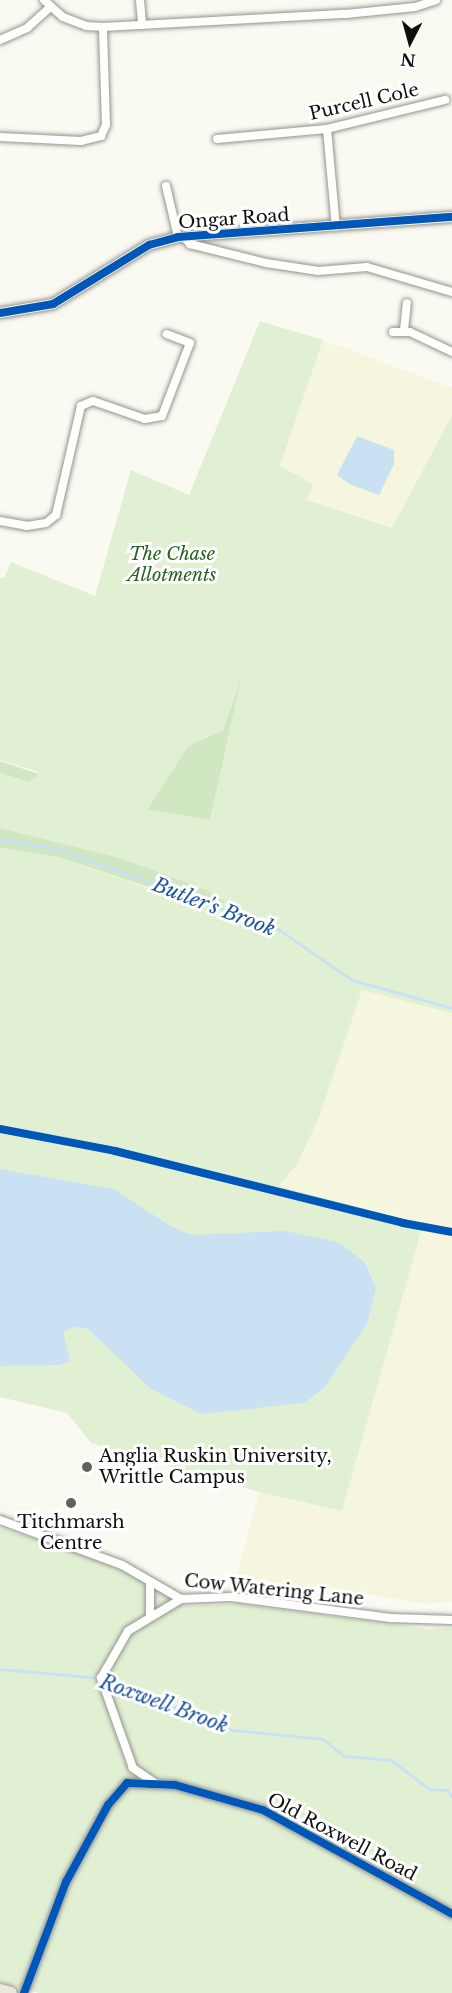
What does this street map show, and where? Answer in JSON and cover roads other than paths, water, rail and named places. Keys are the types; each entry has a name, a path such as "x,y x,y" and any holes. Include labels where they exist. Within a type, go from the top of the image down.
{"main road":[{"path":"0,1990 10,1993"}],"street":[{"path":"44,0 50,7 73,21 103,27 346,14 415,7 436,0"},
{"path":"140,0 142,25"},
{"path":"0,40 27,28 50,7"},
{"path":"0,137 81,141 101,136 106,124 103,27"},
{"name":"Purcell Cole","path":"217,139 327,129 445,100"},
{"path":"327,129 336,227"},
{"path":"166,186 180,237 190,244 266,263 318,271 367,267 452,292"},
{"name":"Ongar Road","path":"0,313 53,304 149,245 180,237 452,217"},
{"path":"404,330 407,303"},
{"path":"393,332 404,330 452,352"},
{"path":"0,521 27,526 46,523 56,515 81,406 93,401 145,419 162,416 190,343 167,334"},
{"name":"Cow Watering Lane","path":"0,1520 122,1565 181,1599 231,1597 391,1618 452,1620"},
{"path":"150,1582 150,1615"},
{"path":"24,1993 66,1882 108,1805 127,1783 133,1768 101,1678 128,1631 150,1615 181,1599"},
{"name":"Old Roxwell Road","path":"133,1768 155,1784"},
{"name":"Old Roxwell Road","path":"127,1783 175,1785 263,1810 452,1914"}],"water":[{"path":"357,436 394,450 394,464 379,495 349,484 337,475"},
{"path":"0,1169 114,1189 172,1227 193,1235 285,1231 339,1242 365,1263 376,1288 367,1324 324,1388 304,1403 201,1414 151,1389 87,1328 74,1327 63,1332 70,1361 60,1365 0,1366"}],"waterway":[{"name":"Butler's Brook","path":"0,839 58,849 278,929 352,980 452,1008"},
{"name":"Roxwell Brook","path":"0,1669 101,1678 232,1730 323,1739 344,1756 391,1760 429,1789 447,1790 452,1797"}],"place":[{"name":"Anglia Ruskin University, Writtle Campus","path":"87,1467"},
{"name":"Titchmarsh Centre","path":"71,1503"}],"park label":[{"name":"The Chase Allotments","path":"172,565"}]}
